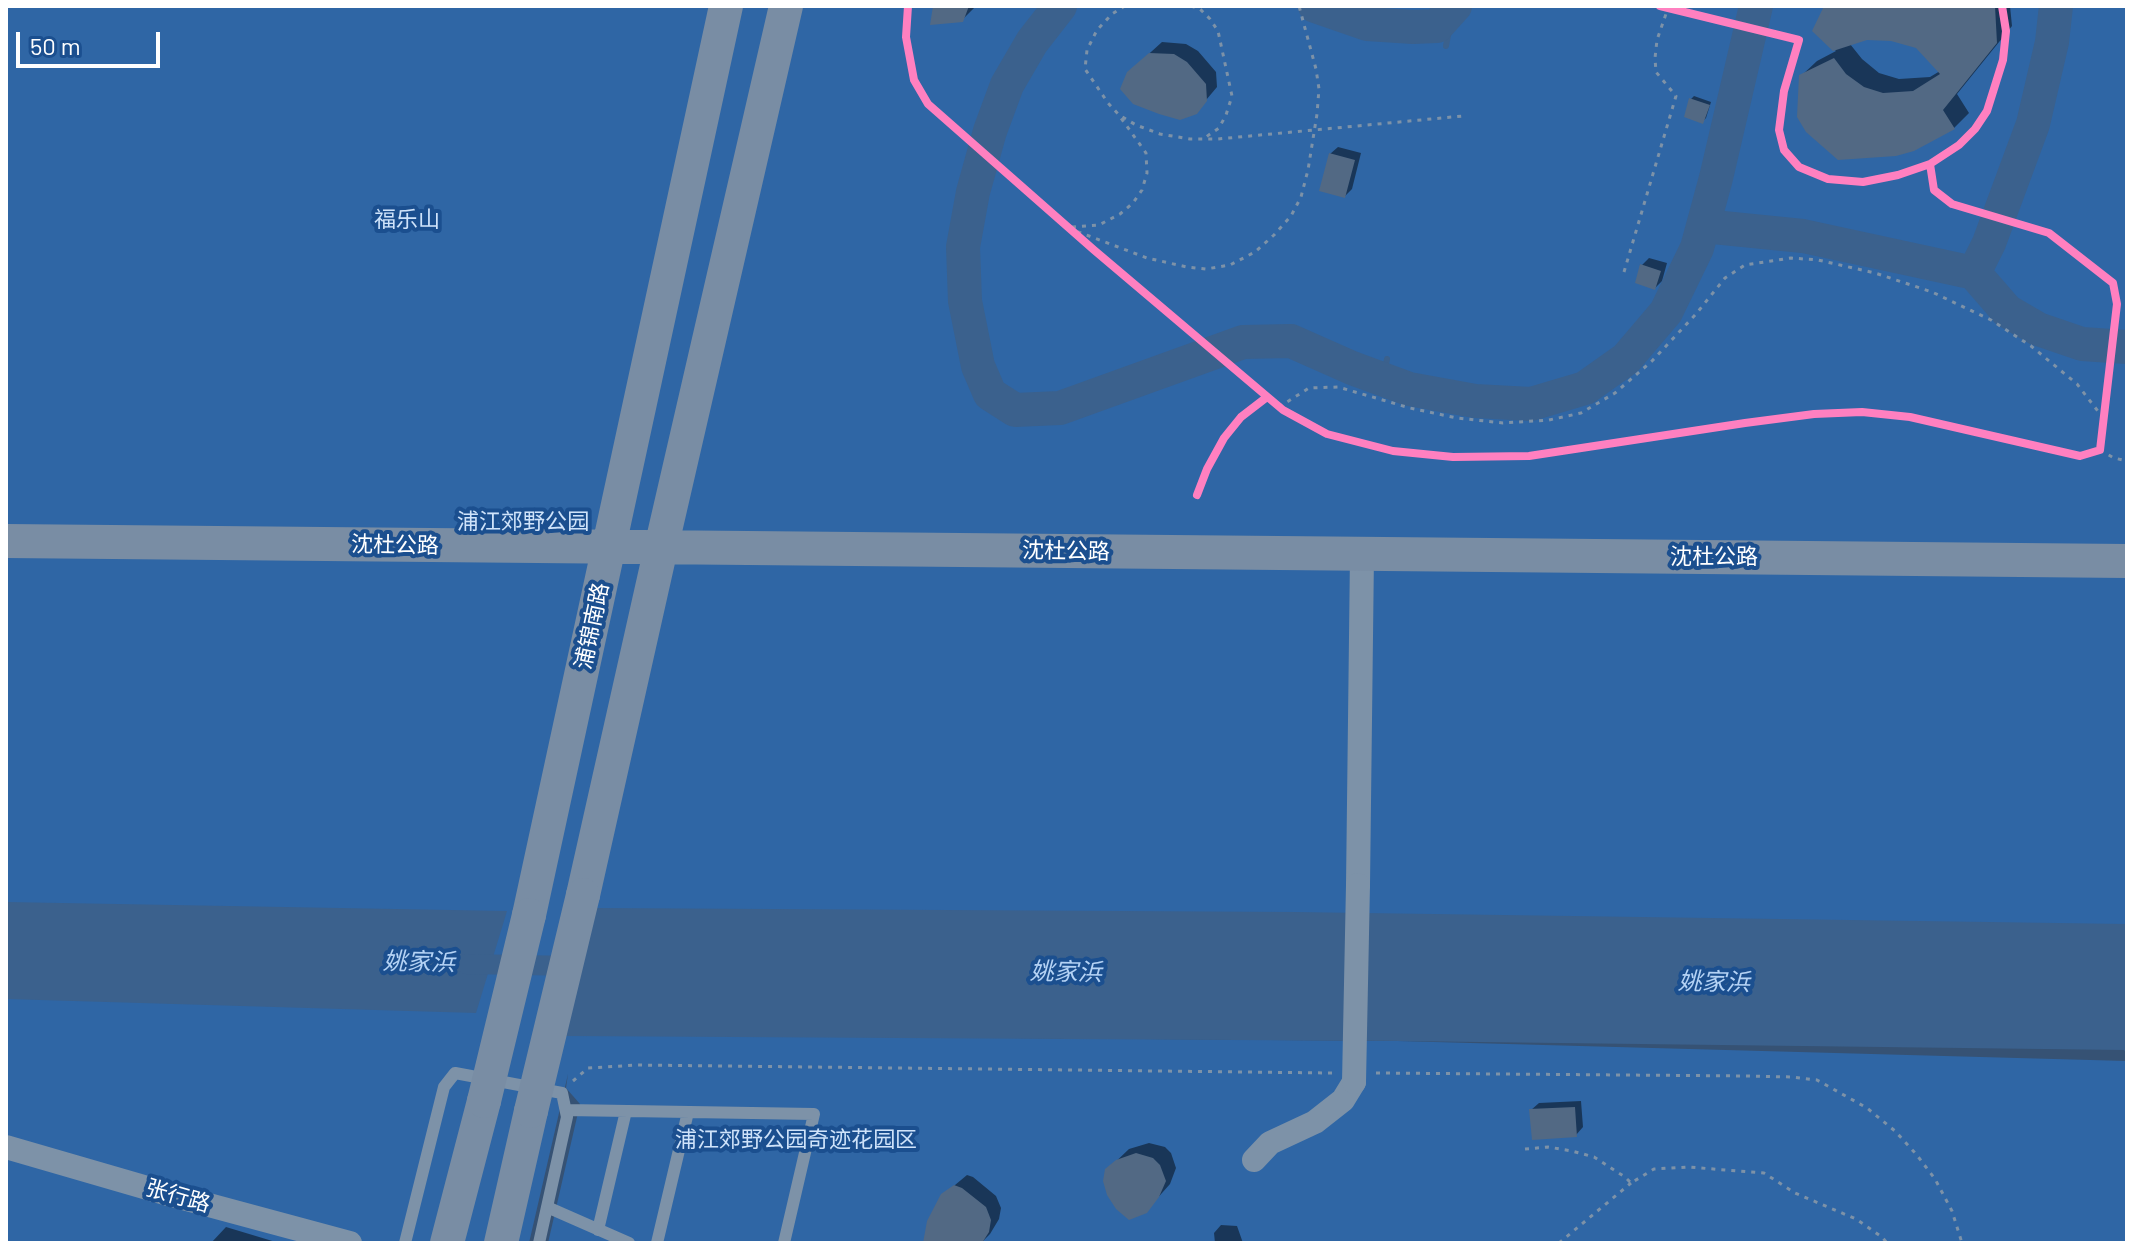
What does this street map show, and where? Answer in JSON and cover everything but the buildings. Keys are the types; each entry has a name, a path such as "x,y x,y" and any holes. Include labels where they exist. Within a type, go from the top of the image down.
{"main road":[{"name":"浦锦南路","path":"447,1243 529,915 726,6"},
{"path":"501,1243 786,6"},
{"name":"沈杜公路","path":"6,541 2127,561"}],"street":[{"path":"1254,1160 1270,1143 1315,1122 1343,1100 1349,1076 1358,885 1362,554"},
{"name":"张行路","path":"6,1147 350,1243"}],"lane":[{"path":"405,1243 444,1087 455,1073 562,1093 567,1117 539,1243"},
{"path":"566,1110 814,1114 784,1243"},
{"path":"598,1230 626,1111"},
{"path":"657,1243 688,1112"},
{"path":"547,1207 629,1243"}],"path":[{"path":"1068,228 1099,225 1120,214 1142,190 1147,173 1146,153 1085,69 1087,50 1097,30 1125,6"},
{"path":"1191,6 1200,9 1218,31 1232,96 1219,128 1203,139"},
{"path":"1068,228 1147,258 1187,267 1206,269 1230,265 1255,252 1291,216 1301,197 1308,170 1319,89 1299,6"},
{"path":"1624,272 1676,96 1656,72 1657,40 1664,7 1679,12"},
{"path":"1119,115 1160,134 1203,139 1463,116"},
{"path":"1058,218 1094,250"},
{"path":"1267,397 1281,408 1309,388 1338,387 1410,408 1503,423 1549,420 1581,413 1615,393 1652,361 1725,278 1745,265 1791,258 1818,260 1875,273 1932,292 1991,320 2031,346 2077,384 2104,419"},
{"path":"2100,450 2106,405"},
{"path":"2090,453 2100,450 2127,461"},
{"path":"562,1093 588,1068 637,1065 1349,1076 1763,1076 1817,1080 1867,1108 1916,1154 1935,1179 1952,1211 1962,1243"},
{"path":"1525,1149 1548,1147 1594,1157 1631,1183"},
{"path":"1559,1243 1631,1183 1654,1169 1688,1167 1764,1173 1795,1193 1856,1219 1887,1243"}],"green space":[{"name":"浦江郊野公园","path":"6,6 2127,6 2127,1036 764,1036 1398,1041 2127,1061 2127,1243 548,1243 580,1104 566,1088 568,1074 529,1243 6,1243"}],"water":[{"path":"6,902 507,911 476,1013 6,999"},
{"path":"596,908 1294,912 2127,924 2127,1053 2124,1050 1398,1041 565,1036"}],"waterway":[{"path":"1060,6 1032,42 1007,85 973,192 963,247 965,301 978,366 990,394 1015,410 1060,408 1243,342 1291,341 1409,389 1475,401 1531,404 1585,388 1626,359 1666,312 1697,248 1756,6"},
{"path":"1315,6 1367,24 1413,27 1437,26 1455,6"},
{"path":"1974,273 1989,243 2033,124 2052,42 2056,6"},
{"path":"1446,46 1453,9"},
{"path":"1703,226 1803,236 1974,273 2007,311 2038,329 2082,344 2127,347"},
{"path":"1383,380 1387,359"},
{"name":"姚家浜","path":"466,964 574,966"}],"cycle path":[{"path":"908,6 906,37 914,80 928,104 1283,410 1327,434 1393,451 1453,457 1529,456 1745,423 1814,414 1862,412 1910,417 2080,456 2100,450 2117,304 2113,283 2049,233 1952,204 1934,190 1930,164 1863,182 1828,179 1799,167 1784,150 1779,130 1784,91 1799,40 1660,6"},
{"path":"1930,164 1959,145 1987,111 2003,60 2006,31 2002,6"},
{"path":"1197,495 1224,438 1241,417 1267,397"}],"park label":[{"name":"福乐山","path":"407,220"},
{"name":"浦江郊野公园奇迹花园区","path":"796,1140"}]}
